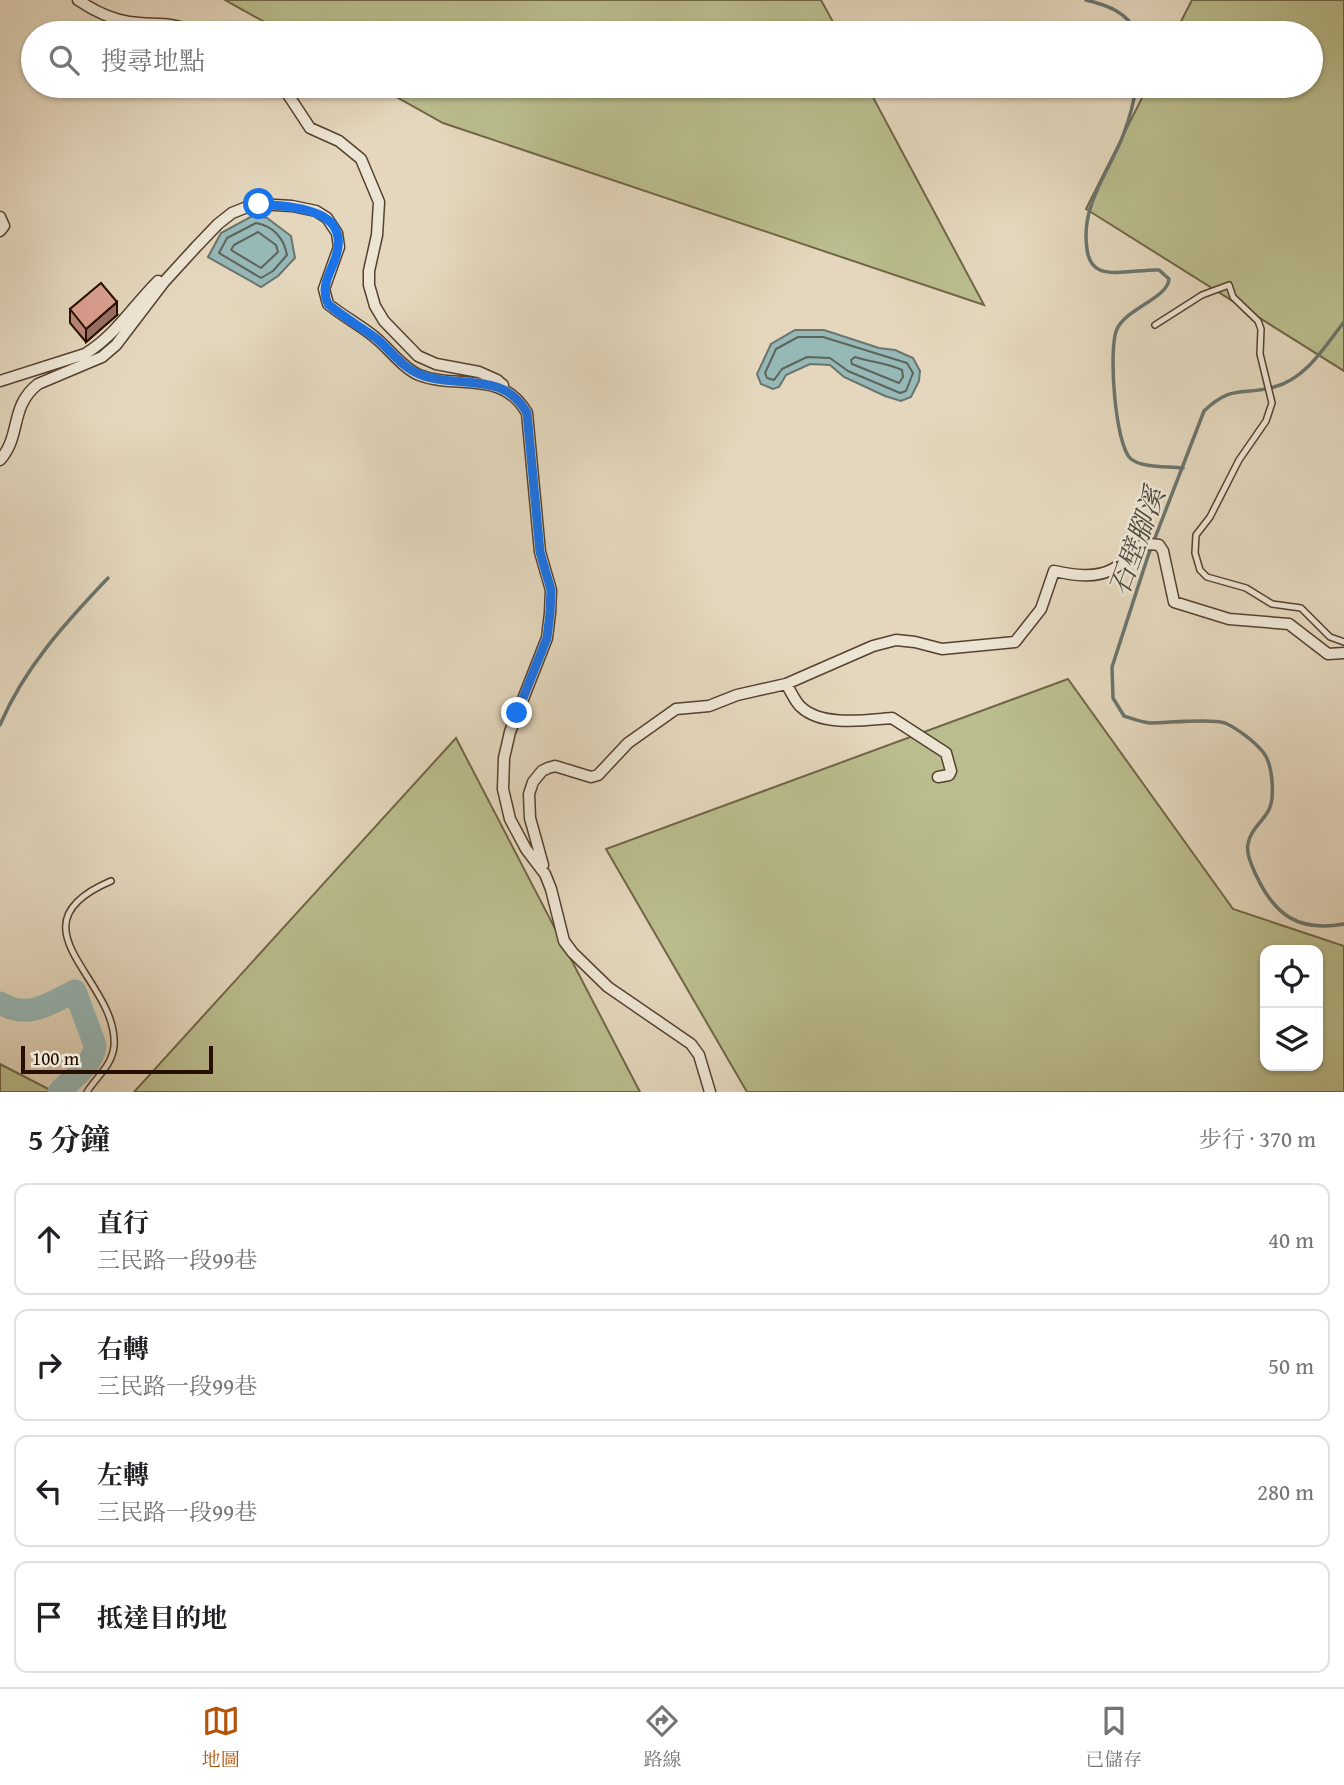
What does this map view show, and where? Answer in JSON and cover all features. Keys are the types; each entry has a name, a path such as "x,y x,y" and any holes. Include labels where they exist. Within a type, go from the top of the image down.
{"street":[{"path":"78,0 107,17 125,21"},
{"path":"290,98 310,128 340,141 361,159 379,202 369,285 375,306 384,321 418,356 436,364 479,372 497,380 519,400 527,413 540,552 551,590 547,638 510,732 503,789 510,819 526,849 545,874"},
{"path":"0,460 12,441 20,404 29,391 38,384 102,357 116,345 175,271 218,224 232,213 259,204 316,211 327,218 337,233 339,247 324,289 328,304 374,337 409,369 419,375 492,385 507,390"},
{"path":"0,217 4,226 0,231"},
{"path":"0,381 85,354 124,321 156,282 175,271"},
{"path":"710,1092 699,1055 691,1044 608,986 564,942 530,818 529,794 533,782 542,771 555,766 580,775 598,775 628,743 676,709 709,706 737,695 786,684 873,646 896,640 942,649 1015,642 1041,609 1054,571 1096,575 1114,569 1139,546 1148,543 1159,545 1165,556 1174,602 1229,620 1289,624 1328,654 1344,653"},
{"path":"786,684 801,708 813,714 834,720 891,718 900,722 946,754 951,771 949,775 938,777"}],"lane":[{"path":"1155,325 1202,295 1229,285 1233,297 1258,321 1261,329 1259,354 1272,403 1271,411 1239,460 1210,517 1196,535 1195,553 1199,570 1207,577 1246,588 1272,604 1301,608 1330,637 1344,642"},
{"path":"87,1092 105,1071 111,1058 113,1033 92,981 72,952 65,929 67,917 75,903 92,889 111,881"}],"green space":[{"path":"225,0 821,0 832,21 263,21"},
{"path":"1192,0 1344,0 1344,371 1086,209 1142,98 1323,98 1323,21 1181,21"},
{"path":"398,98 873,98 984,305 443,123"},
{"path":"1068,679 1233,909 1344,946 1344,1092 747,1092 606,849"},
{"path":"456,738 640,1092 134,1092"},
{"path":"0,1064 54,1092 0,1092"}],"water":[{"path":"254,215 267,218 291,236 295,258 278,276 261,287 208,257 221,233"},
{"path":"795,330 824,330 879,348 895,350 913,358 920,371 919,381 911,397 901,401 844,377 830,365 810,364 786,375 779,387 773,389 761,384 757,374 771,344"}],"building":[{"path":"101,283 117,302 86,329 70,309"}],"waterway":[{"name":"石壁腳溪","path":"1086,0 1116,10 1129,21"},
{"name":"石壁腳溪","path":"1134,98 1124,133 1092,203 1086,233 1087,249 1090,261 1100,270 1159,270 1169,279 1162,292 1129,315 1117,329 1114,339 1113,375 1121,436 1131,459 1148,465 1183,468"},
{"name":"石壁腳溪","path":"1344,322 1314,360 1296,377 1263,390 1230,394 1204,411 1148,556 1112,667 1113,698 1124,716 1150,723 1225,723 1246,736 1263,752 1271,773 1272,800 1249,839 1249,856 1256,875 1271,901 1290,918 1314,925 1344,924"},
{"path":"0,725 34,665 108,578"},
{"path":"0,1003 10,1008 29,1010 47,1005 75,991 95,1045 94,1052 82,1071 59,1092"}],"route":[{"path":"259,204 292,206 316,211 327,218 337,233 339,247 324,289 328,304 388,348 409,369 419,375 492,385 507,390 519,400 527,413 540,552 551,590 547,638 517,713"}]}
